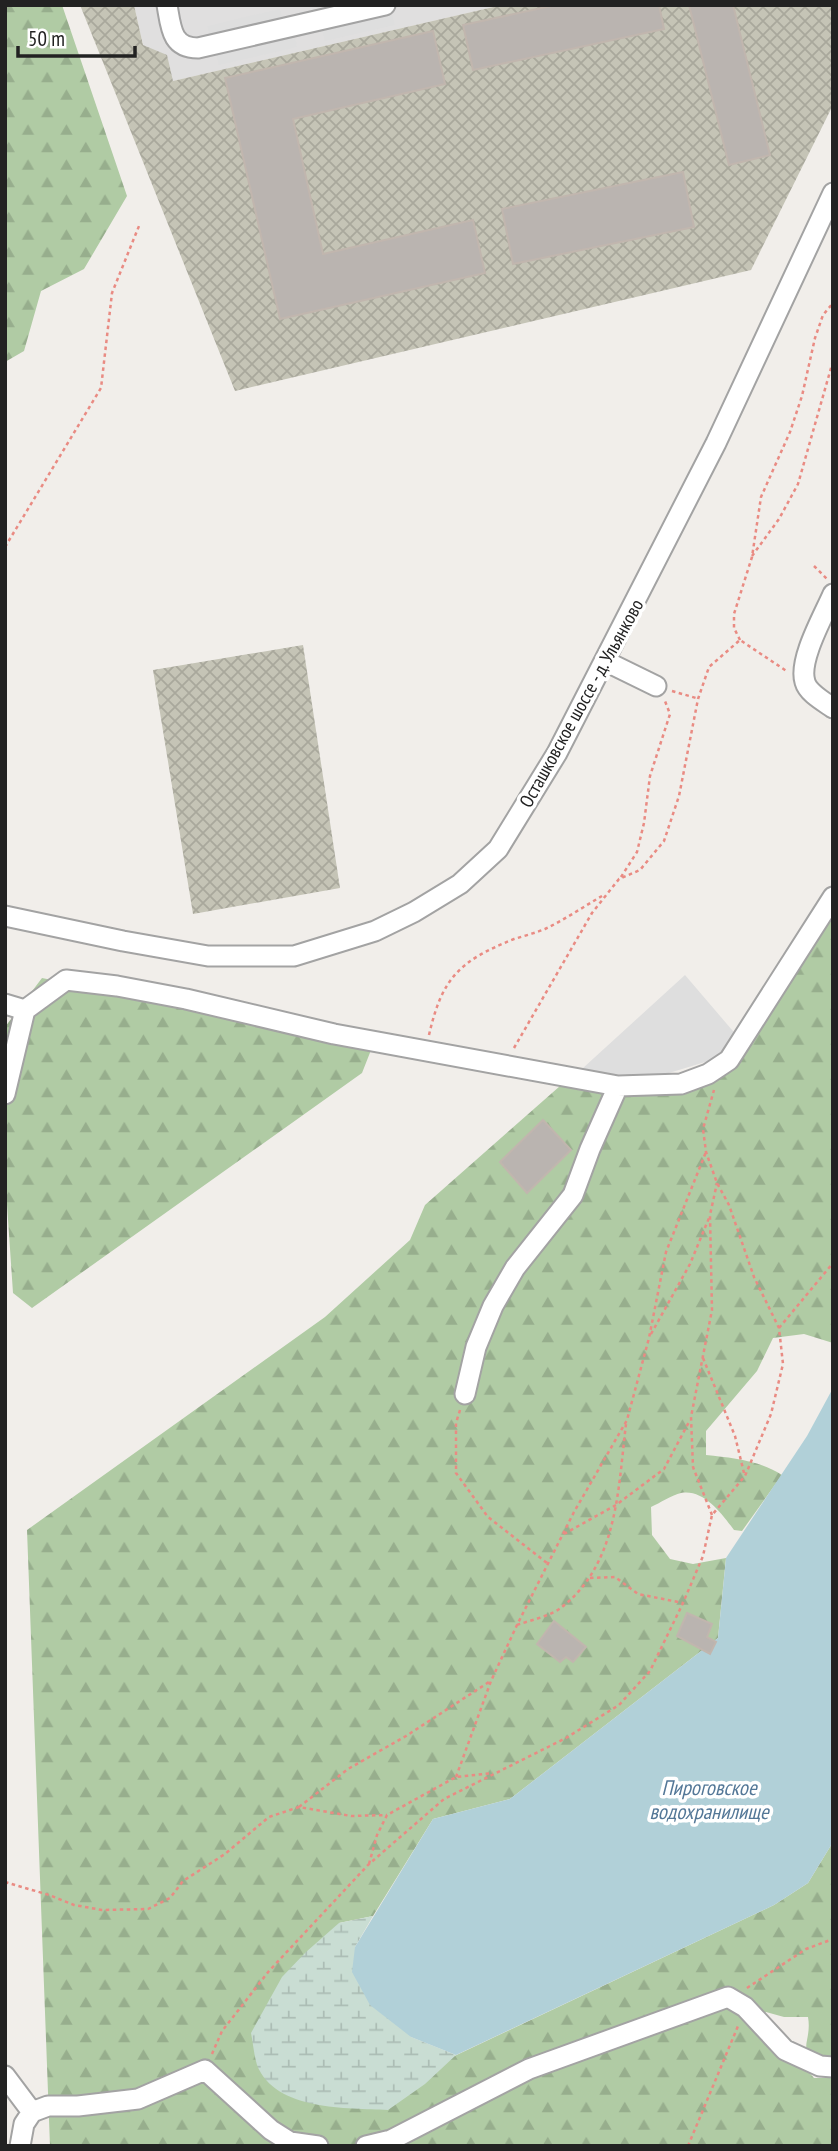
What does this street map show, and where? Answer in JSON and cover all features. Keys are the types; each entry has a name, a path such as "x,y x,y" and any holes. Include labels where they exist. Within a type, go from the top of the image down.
{"street":[{"path":"167,5 172,30 178,42 187,48 198,48 385,5"},
{"name":"Осташковское шоссе - д. Ульянково","path":"5,916 208,956 294,956 375,931 414,912 460,884 498,849 557,753 716,443 833,193"},
{"path":"833,594 803,667 805,684 819,699 833,708"},
{"path":"605,661 656,686"},
{"path":"5,1094 25,1010 66,980 186,999 334,1034 618,1086 681,1084 708,1074 729,1060 833,897"},
{"path":"5,1004 25,1010"},
{"path":"466,1394 476,1347 494,1306 515,1268 573,1195 618,1086"},
{"path":"366,2146 391,2140 529,2069 737,2002 785,2050 820,2066 833,2067"},
{"path":"20,2146 24,2124 32,2112 48,2106 112,2104 138,2099 205,2070 271,2130 290,2142 318,2146"},
{"path":"5,2076 32,2112"}],"path":[{"path":"5,547 101,388 112,293 139,226"},
{"path":"805,684 740,639 734,628 734,614 752,557 761,497 790,432 823,315 833,303"},
{"path":"752,557 779,519 798,484 833,361"},
{"path":"814,566 833,584"},
{"path":"619,879 640,870 664,841 679,796 698,699 709,667 740,639"},
{"path":"656,686 698,699"},
{"path":"505,1065 592,913 637,852 650,776 670,714 656,686"},
{"path":"426,1051 435,1008 447,982 465,965 488,951 544,929 605,895"},
{"path":"205,2070 222,2031 261,1981 368,1866 444,1799 566,1738 619,1705 650,1671 703,1556 712,1516 745,1476 771,1414 783,1364 779,1328 754,1277 729,1205 717,1184 706,1152 704,1129 715,1088"},
{"path":"517,1625 560,1609 590,1578 609,1539 627,1420 649,1338 666,1252 706,1152"},
{"path":"649,1338 690,1264 710,1215 717,1184"},
{"path":"710,1215 712,1310 691,1417 693,1467 712,1516"},
{"path":"779,1328 833,1264"},
{"path":"703,1358 735,1436 745,1476"},
{"path":"466,1394 456,1423 456,1473 488,1517 548,1564"},
{"path":"562,1535 616,1505 664,1469 691,1417"},
{"path":"456,1777 491,1681 517,1625 562,1535 627,1420"},
{"path":"590,1578 615,1577 638,1594 683,1603"},
{"path":"5,1882 74,1905 102,1910 148,1909 170,1898 183,1881 225,1854 269,1817 299,1808 348,1769 406,1736 491,1681"},
{"path":"299,1808 351,1816 387,1815 456,1777 496,1773"},
{"path":"368,1866 377,1835 387,1815"},
{"path":"688,2146 724,2064 737,2002 757,1983 806,1949 833,1939"}],"shaded area":[{"path":"80,5 134,5 143,45 167,55 173,81 502,5 833,5 833,105 751,270 235,391"},
{"path":"134,5 502,5 173,81 143,45"},
{"path":"280,9 283,20 210,36 207,26"},
{"path":"392,15 395,25 325,41 322,31"},
{"path":"295,37 297,47 219,65 216,55"},
{"path":"303,645 340,888 193,914 153,670"},
{"path":"685,975 738,1037 715,1059 659,1076 596,1074 583,1068"}],"green space":[{"path":"5,5 62,5 127,196 84,269 41,291 24,351 5,362"},
{"path":"833,913 833,1343 804,1334 773,1338 757,1371 706,1431 706,1455 755,1463 782,1475 742,1531 734,1530 712,1504 697,1495 681,1493 651,1507 652,1535 670,1559 693,1564 726,1558 718,1638 510,1799 433,1819 373,1916 339,1923 410,2077 774,1905 808,1883 833,1842 833,2061 812,2055 808,2051 808,2017 784,2017 766,2012 759,2018 781,2060 805,2068 814,2078 833,2078 833,2146 50,2146 27,1530 325,1317 410,1240 425,1205 560,1086 661,1096 738,1065"},
{"path":"42,978 373,1045 362,1073 32,1308 13,1293 5,1175 5,1027"},
{"path":"373,1916 355,1947 411,2037 456,2055 425,2084 388,2110 314,2104 279,2091 266,2080 257,2065 251,2033 282,1977 306,1952 339,1923"}],"water":[{"name":"Пироговское водохранилище","path":"833,1388 833,1842 808,1883 774,1905 456,2055 411,2037 370,2005 352,1972 355,1947 433,1819 510,1799 718,1638 726,1558 807,1436"}],"building":[{"path":"556,5 659,5 664,29 473,70 463,25"},
{"path":"689,5 733,5 770,155 729,165"},
{"path":"433,31 445,84 293,119 323,254 473,220 485,273 280,319 225,78"},
{"path":"683,172 694,227 513,264 502,209"},
{"path":"543,1120 571,1150 527,1193 500,1162"},
{"path":"687,1613 712,1624 707,1637 716,1642 710,1654 677,1636"},
{"path":"554,1621 586,1647 573,1662 566,1657 560,1662 537,1644"}]}
